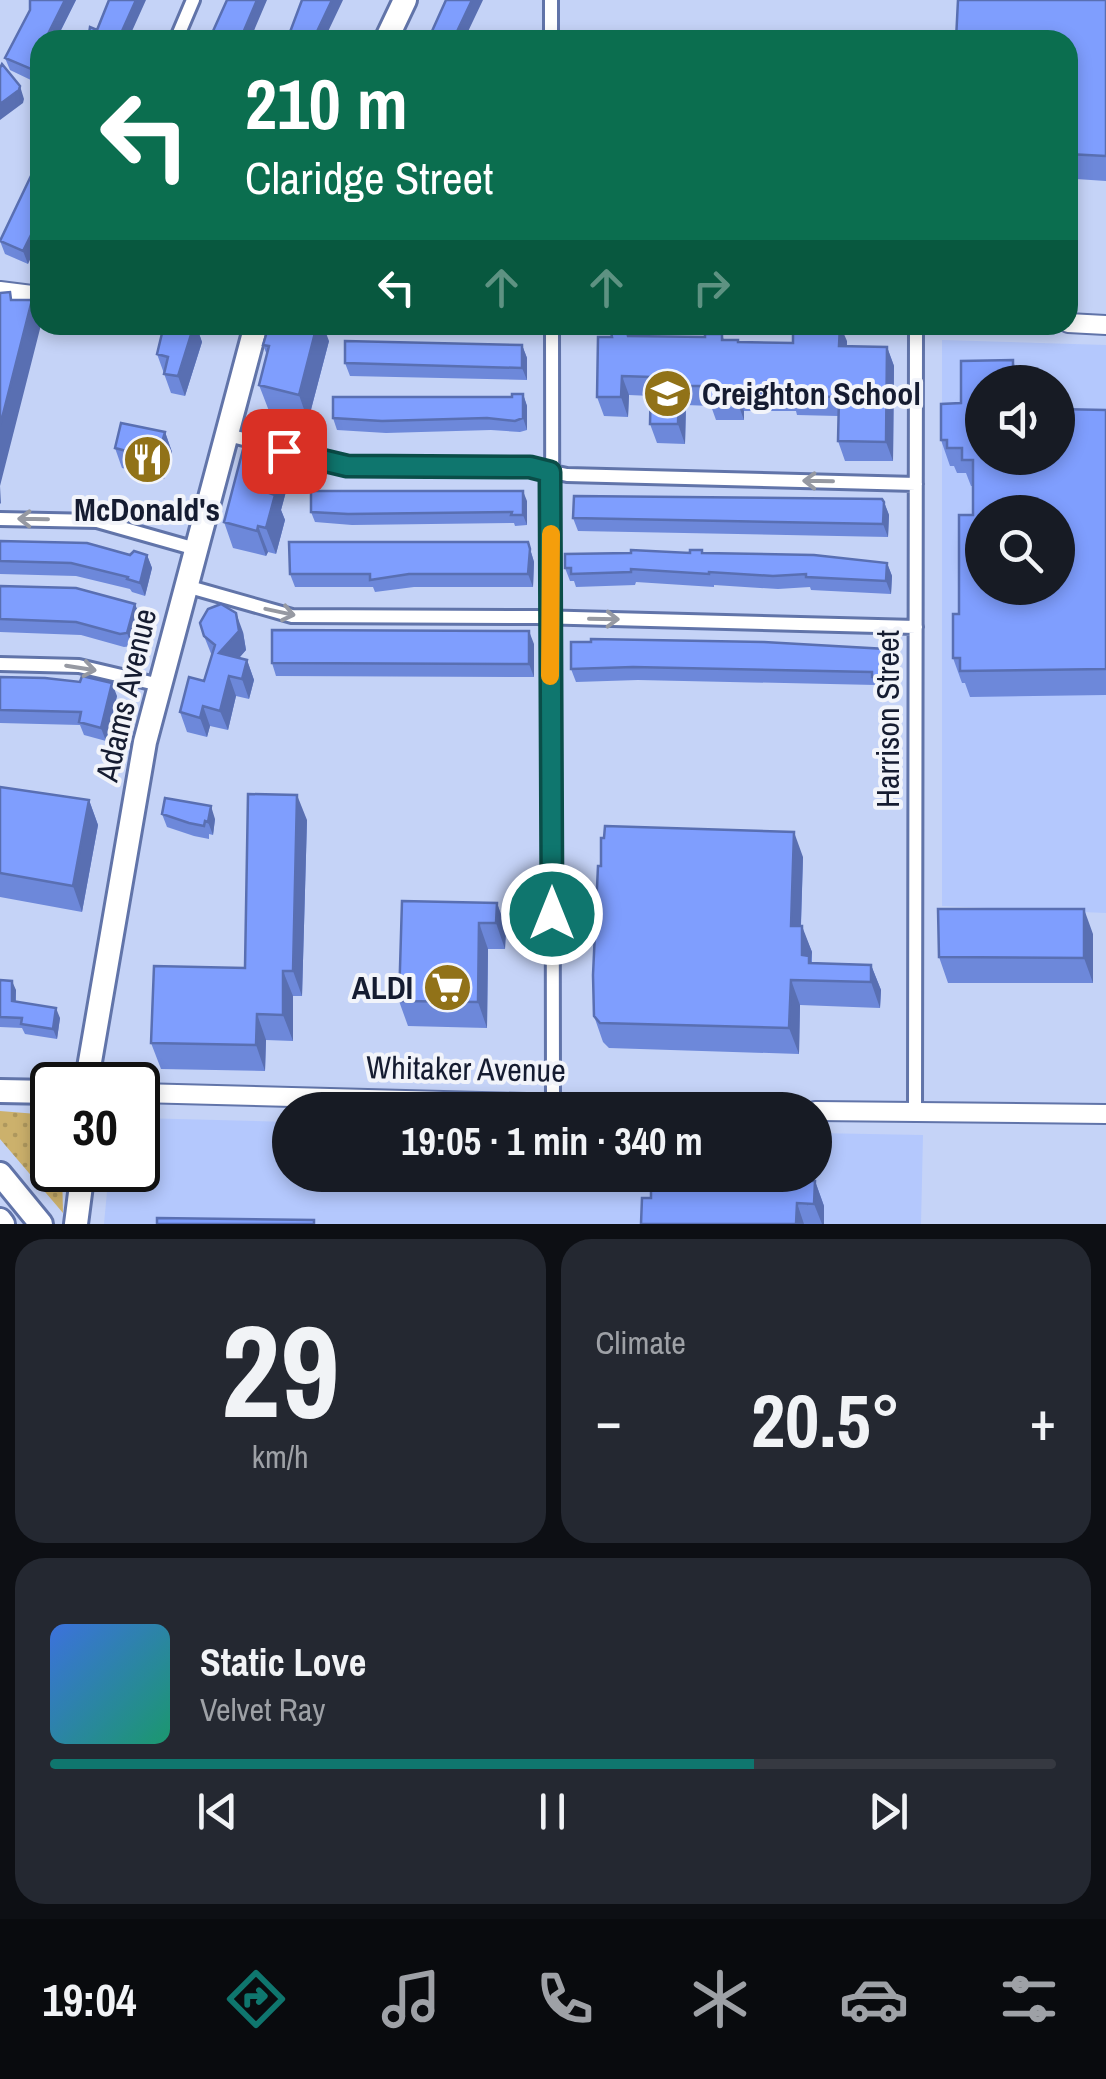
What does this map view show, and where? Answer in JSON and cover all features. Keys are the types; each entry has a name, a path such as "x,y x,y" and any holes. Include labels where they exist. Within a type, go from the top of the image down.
{"highway":[{"path":"391,30 405,0"},
{"name":"Adams Avenue","path":"90,1062 140,770 224,434 253,335"},
{"path":"0,1091 30,1095"},
{"path":"0,1174 40,1224"},
{"path":"76,1224 80,1192"}],"street":[{"path":"180,30 194,0"},
{"path":"551,30 552,0"},
{"path":"0,292 30,295"},
{"path":"1078,324 1106,325"},
{"path":"552,335 552,1092"},
{"name":"Harrison Street","path":"915,1114 916,335"},
{"path":"224,434 347,466 530,467 567,475 916,484"},
{"path":"0,519 96,521 196,548"},
{"path":"186,586 292,616 550,617 916,626"},
{"path":"0,664 78,666 160,685"},
{"name":"Whitaker Avenue","path":"160,1094 272,1097"},
{"path":"832,1111 1106,1114"}],"shaded area":[{"path":"942,340 1106,345 1106,913 942,906"},
{"path":"0,1111 30,1113 30,1174 0,1139"},
{"path":"160,1119 272,1122 272,1192 832,1192 832,1133 923,1135 921,1224 104,1224 107,1192 160,1192"},
{"path":"45,1192 63,1192 63,1213"}],"building":[{"path":"30,0 65,0 50,30 30,30 30,69 5,58 30,10"},
{"path":"109,0 136,0 122,30 97,30"},
{"path":"227,0 257,0 244,30 214,30"},
{"path":"302,0 332,0 318,30 291,30"},
{"path":"446,0 472,0 458,30 432,30"},
{"path":"958,0 1106,0 1106,156 1078,155 1078,30 956,30"},
{"path":"2,64 20,86 0,104 0,68"},
{"path":"30,178 30,237 23,251 0,241"},
{"path":"10,292 11,300 30,300 30,308 0,426 0,293"},
{"path":"162,335 191,335 178,376 164,374 168,357 157,354"},
{"path":"266,335 314,335 299,395 259,385 269,346 263,345"},
{"path":"722,335 722,340 738,342 793,343 793,335 840,335 839,346 887,347 886,442 838,441 839,397 737,391 737,401 709,401 709,386 679,386 678,424 650,424 651,377 622,376 621,397 597,397 598,337"},
{"path":"345,341 522,345 522,368 345,363"},
{"path":"1013,360 1013,365 965,365 965,460 962,448 947,448 947,440 941,440 941,404 961,403 961,361"},
{"path":"523,394 523,418 515,421 333,418 333,397"},
{"path":"1075,409 1106,410 1106,669 960,671 960,658 953,658 953,614 959,614 959,515 965,515 965,605 1075,605 1075,495 973,495 973,475 1075,475"},
{"path":"121,423 165,432 157,459 115,448"},
{"path":"246,438 281,448 269,493 275,495 266,528 258,526 257,531 224,522"},
{"path":"311,491 523,491 523,515 311,512"},
{"path":"574,496 882,499 883,524 573,518"},
{"path":"0,541 87,543 130,555 134,551 147,555 140,583 71,563 0,561"},
{"path":"289,542 528,542 528,574 409,574 370,580 370,574 290,574"},
{"path":"631,550 814,555 887,563 886,581 806,574 631,569 571,574 571,568 565,568 565,554"},
{"path":"0,586 76,588 135,604 127,633 120,634 76,622 0,619"},
{"path":"221,604 236,613 239,631 219,653 247,660 242,679 229,676 220,711 203,706 200,718 180,712 189,677 204,681 215,645 204,636 200,623 208,609"},
{"path":"272,630 529,631 529,664 272,663"},
{"path":"591,639 886,649 886,677 872,677 872,672 571,669 571,642"},
{"path":"82,676 112,683 101,728 79,722 81,712 0,710 0,677 80,682"},
{"path":"0,787 89,800 73,886 0,873"},
{"path":"248,794 297,795 293,971 283,971 283,1015 257,1014 256,1045 151,1043 154,966 245,968"},
{"path":"165,798 211,806 208,822 204,826 162,814"},
{"path":"605,826 794,832 791,926 802,926 802,955 809,956 809,963 871,965 871,982 791,980 789,1028 600,1023 594,1016 593,975 598,866"},
{"name":"ALDI","path":"402,901 497,903 496,923 479,923 478,1002 399,1001"},
{"path":"938,909 1084,909 1084,958 939,957"},
{"path":"0,980 12,981 12,1001 56,1008 53,1029 21,1024 22,1018 0,1017"},
{"path":"651,1192 815,1192 814,1204 797,1203 796,1224 641,1224 642,1198 651,1198"},
{"path":"157,1218 314,1220 314,1224 157,1224"}],"slow traffic":[{"path":"550,676 551,534"}],"place":[{"name":"Creighton School","path":"667,394"},
{"name":"McDonald's","path":"147,460"},
{"name":"ALDI","path":"448,988"}],"route":[{"path":"284,451 347,466 530,467 550,472 552,914"}]}
